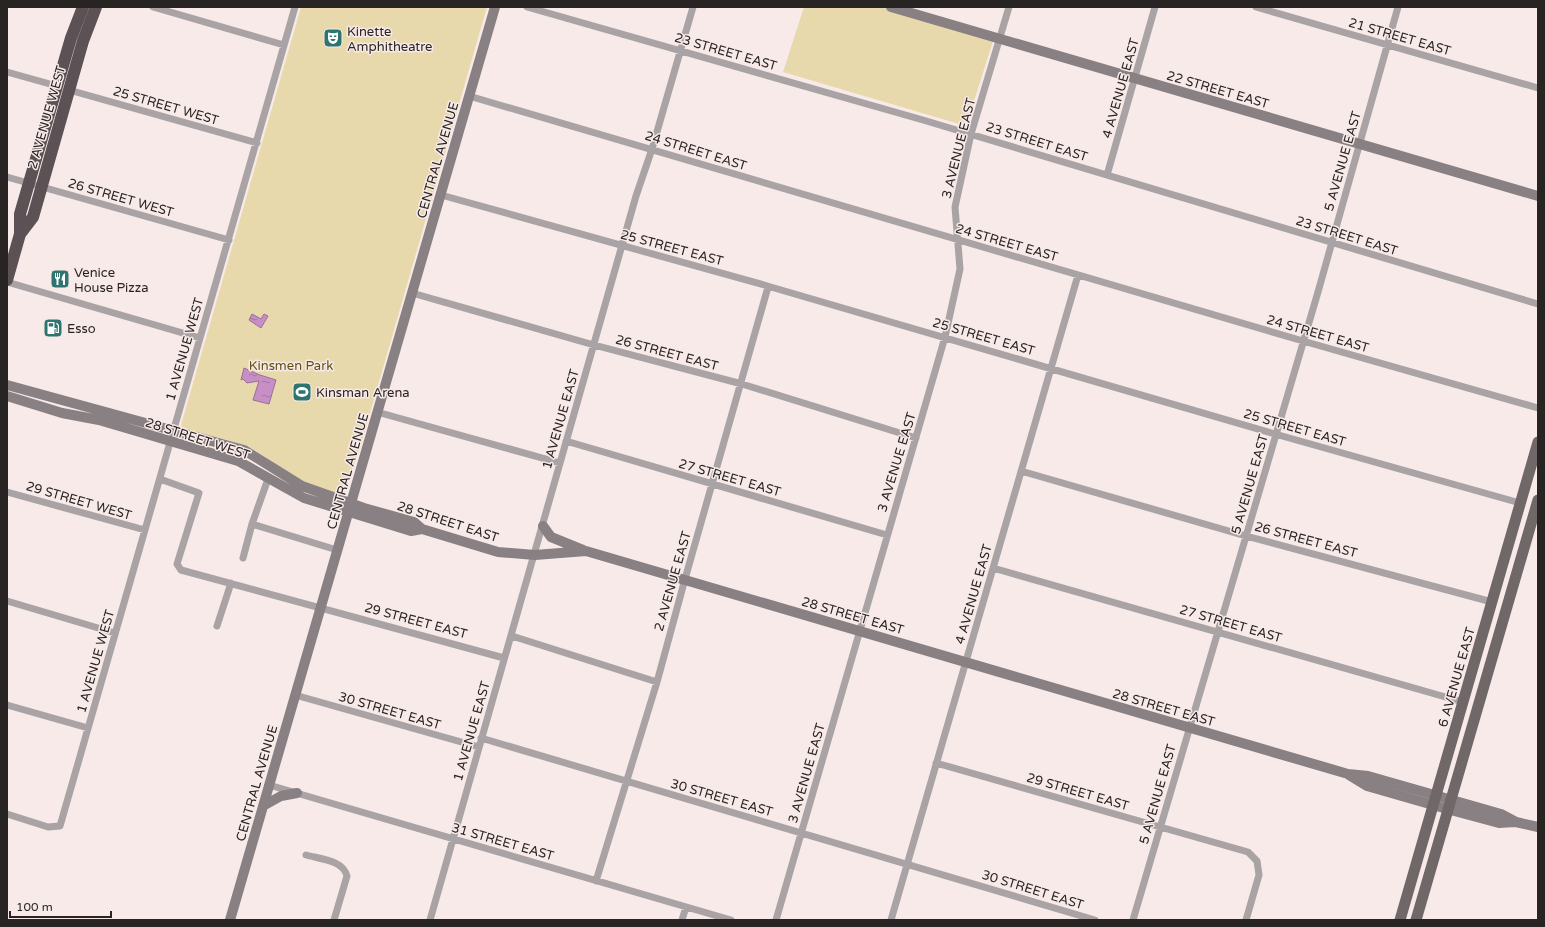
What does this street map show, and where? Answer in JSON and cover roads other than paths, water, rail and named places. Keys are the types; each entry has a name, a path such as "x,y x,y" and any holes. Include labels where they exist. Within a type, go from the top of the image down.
{"highway":[{"name":"2 AVENUE WEST","path":"63,88 71,38 83,7"},
{"name":"2 AVENUE WEST","path":"7,281 20,234 33,217 35,184 63,88 96,7"}],"main road":[{"name":"6 AVENUE EAST","path":"1400,920 1538,442"},
{"path":"1416,920 1448,805 1538,500"}],"street":[{"path":"153,7 284,45"},
{"name":"1 AVENUE WEST","path":"7,814 48,826 60,826 295,7"},
{"name":"CENTRAL AVENUE","path":"231,920 269,784 495,7"},
{"name":"23 STREET EAST","path":"527,7 971,134 1538,304"},
{"name":"1 AVENUE EAST","path":"430,920 636,196 652,149 693,7"},
{"name":"22 STREET EAST","path":"891,7 1538,196"},
{"name":"3 AVENUE EAST","path":"776,920 945,337 960,269 955,207 971,134 1009,7"},
{"name":"4 AVENUE EAST","path":"1107,175 1155,7"},
{"name":"21 STREET EAST","path":"1256,7 1538,88"},
{"name":"5 AVENUE EAST","path":"1133,920 1303,341 1398,7"},
{"name":"25 STREET WEST","path":"7,72 257,143"},
{"name":"24 STREET EAST","path":"469,96 1303,341 1538,408"},
{"name":"26 STREET WEST","path":"7,176 229,240"},
{"name":"25 STREET EAST","path":"440,195 945,337 1275,434 1520,503"},
{"name":"4 AVENUE EAST","path":"891,920 1078,275"},
{"path":"7,281 200,338"},
{"name":"2 AVENUE EAST","path":"596,881 657,682 685,579 742,384 768,287"},
{"name":"26 STREET EAST","path":"412,293 594,345 742,384 916,438"},
{"name":"28 STREET WEST","path":"7,386 173,430 251,453 302,486 350,507"},
{"name":"28 STREET WEST","path":"7,396 62,413 99,420 238,461 304,498 350,507"},
{"path":"377,412 560,463"},
{"name":"27 STREET EAST","path":"566,441 887,535"},
{"name":"26 STREET EAST","path":"1021,471 1246,536 1492,602"},
{"name":"29 STREET EAST","path":"160,479 199,493 177,564 181,570 504,658"},
{"path":"243,558 252,524 268,479"},
{"name":"29 STREET WEST","path":"7,492 145,530"},
{"name":"28 STREET EAST","path":"350,507 414,522 422,529 498,552 535,555 586,551 1348,774 1368,776 1499,823 1516,822 1538,827"},
{"path":"252,524 337,550"},
{"path":"543,526 551,537 586,551"},
{"name":"27 STREET EAST","path":"993,568 1463,702"},
{"path":"217,626 231,583"},
{"path":"7,601 115,633"},
{"path":"512,636 657,682"},
{"name":"30 STREET EAST","path":"295,695 479,748"},
{"path":"7,705 88,728"},
{"name":"30 STREET EAST","path":"481,738 1095,920"},
{"name":"29 STREET EAST","path":"936,763 1248,852 1257,860 1259,875 1246,920"},
{"name":"31 STREET EAST","path":"269,784 731,920"},
{"path":"263,806 280,796 297,793"},
{"path":"306,855 340,864 345,869 347,876 334,920"},
{"path":"682,920 686,906"}],"water":[{"path":"252,314 261,319 264,314 268,316 261,328 249,320"},
{"path":"244,368 276,380 269,404 253,400 259,381 247,383 243,379 241,380"}],"place":[{"name":"Kinette Amphitheatre","path":"333,38"},
{"name":"Venice House Pizza","path":"60,279"},
{"name":"Esso","path":"53,328"},
{"name":"Kinsman Arena","path":"302,392"}],"park label":[{"name":"Kinsmen Park","path":"291,365"}]}
